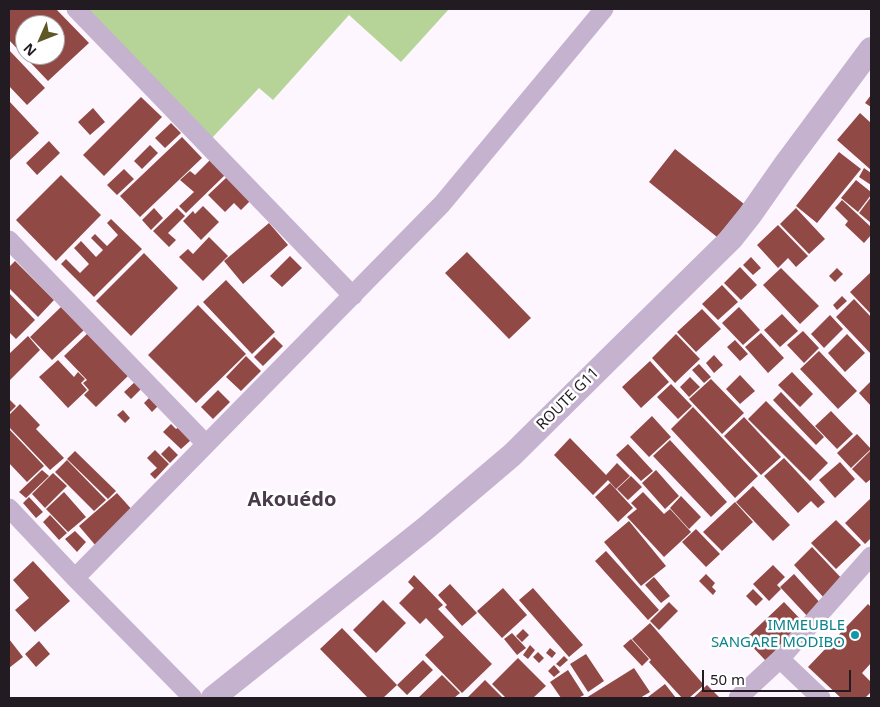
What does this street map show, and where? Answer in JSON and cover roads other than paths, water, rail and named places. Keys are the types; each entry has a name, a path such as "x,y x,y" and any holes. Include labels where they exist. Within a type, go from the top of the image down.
{"street":[{"path":"76,9 353,296"},
{"path":"75,578 442,204 604,9"},
{"name":"ROUTE G11","path":"213,698 426,528 498,467 731,239 750,216 785,165 871,49"},
{"path":"9,240 206,444"},
{"path":"9,508 193,698"},
{"path":"738,698 780,659 871,556"},
{"path":"780,659 821,698"}],"place":[{"name":"IMMEUBLE SANGARE MODIBO","path":"855,635"}],"district":[{"name":"Akouédo","path":"292,500"}]}
